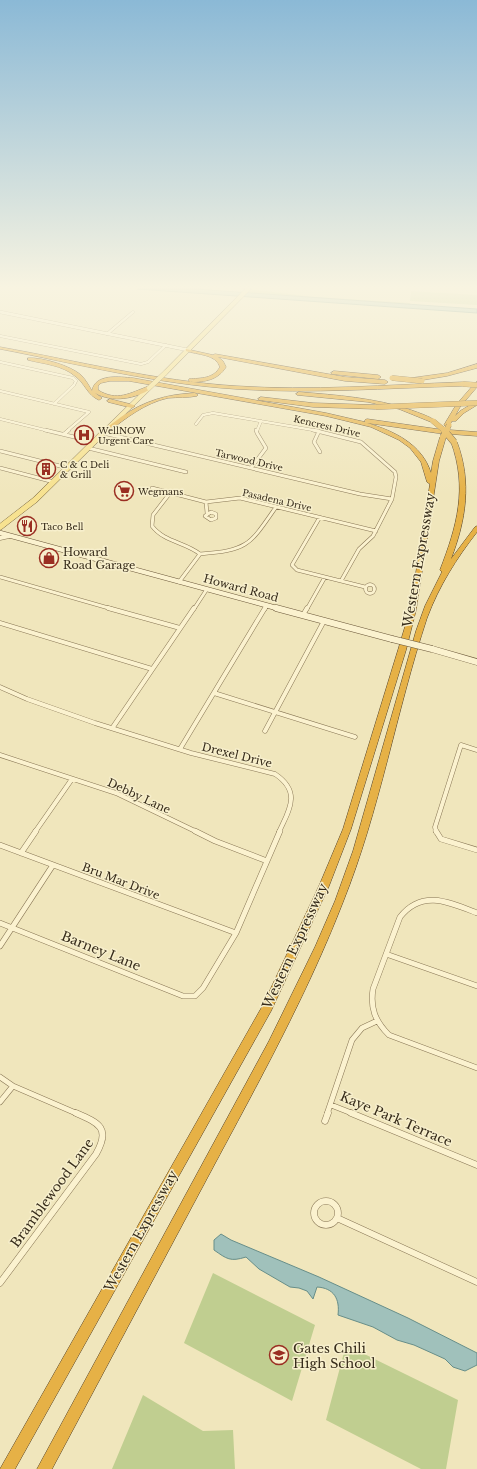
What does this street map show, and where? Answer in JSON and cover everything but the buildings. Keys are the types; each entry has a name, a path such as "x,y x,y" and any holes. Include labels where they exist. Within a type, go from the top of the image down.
{"highway":[{"path":"24,358 319,414 477,435"},
{"path":"24,358 70,370 80,377 90,393 94,396 132,406"},
{"path":"52,358 204,386 369,401 416,413 433,421 442,428 454,442 460,459 462,506 452,547 434,593"},
{"path":"63,358 192,380 212,377 222,370 223,364 214,358"},
{"path":"229,358 345,380 376,382 403,381"},
{"path":"269,365 463,384"},
{"path":"297,390 403,381 447,374 477,366"},
{"path":"149,388 135,395 118,398 104,397 95,391 96,385 106,380 131,379 254,398 313,405 376,407 477,403"},
{"path":"204,386 265,390 297,390 477,384"},
{"name":"Western Expressway","path":"7,1469 267,1008 324,886 347,829 402,650 419,580 430,499 442,437 458,406 477,384"},
{"path":"104,432 134,410 159,398 185,395 242,400"},
{"path":"448,425 462,412 477,403"},
{"path":"319,414 374,427 401,439 409,445 419,454 427,466 430,482 430,499"},
{"name":"Western Expressway","path":"44,1469 273,1045 305,977 334,911 356,852 380,775 414,649 434,593 458,554 477,528"}],"main road":[{"path":"0,527 27,508 180,358"},
{"name":"Howard Road","path":"0,533 477,662"}],"street":[{"path":"109,358 141,364 148,362 153,358"},
{"path":"0,362 73,378 76,381 74,385 54,404"},
{"path":"0,391 89,412 64,434"},
{"name":"Kencrest Drive","path":"196,424 203,415 213,413 319,431 361,442 396,474 392,499 376,531 359,549 341,581"},
{"path":"0,419 95,442"},
{"path":"251,468 266,448 255,430 261,421"},
{"path":"319,431 314,442 320,452"},
{"name":"Tarwood Drive","path":"104,432 360,494 392,499"},
{"path":"88,448 186,472"},
{"path":"0,451 68,468"},
{"path":"0,468 54,482"},
{"name":"Pasadena Drive","path":"152,488 206,502 236,497 376,531"},
{"path":"170,493 153,515 152,526 159,535 190,547 200,554 229,552 245,547 254,538 276,507"},
{"path":"206,502 207,513"},
{"path":"320,517 292,565 297,570 365,587"},
{"path":"0,538 9,536"},
{"path":"180,582 200,554"},
{"path":"0,577 180,628"},
{"path":"303,615 325,577"},
{"path":"113,727 207,589"},
{"path":"180,749 267,606"},
{"path":"265,731 324,621"},
{"path":"0,623 152,669"},
{"name":"Drexel Drive","path":"0,686 47,707 180,749 270,772 278,776 287,784 292,796 291,808 236,933 203,988 195,996"},
{"path":"214,693 355,737"},
{"path":"477,750 461,745 435,827 436,834 441,839 477,850"},
{"name":"Debby Lane","path":"0,755 116,793 215,842 267,861"},
{"path":"21,853 72,779"},
{"name":"Bru Mar Drive","path":"0,845 236,933"},
{"path":"0,946 53,865"},
{"path":"477,913 436,900 418,901 404,910 373,989 371,1001 377,1021 390,1035 477,1068"},
{"name":"Barney Lane","path":"0,923 183,996 195,996"},
{"path":"386,954 477,986"},
{"name":"Kaye Park Terrace","path":"377,1021 369,1023 363,1027 356,1033 352,1040 331,1105 477,1165"},
{"name":"Bramblewood Lane","path":"0,1077 12,1086 96,1122 104,1132 104,1138 96,1154 0,1283"},
{"path":"0,1102 12,1086"},
{"path":"325,1121 331,1105"},
{"path":"324,1200 332,1202 337,1209 337,1218 335,1222 329,1226 325,1227 318,1223 314,1216 317,1204 324,1200"},
{"path":"337,1218 477,1282"}],"green space":[{"path":"213,1273 315,1325 292,1401 184,1343"},
{"path":"346,1345 458,1400 446,1469 421,1469 326,1420"},
{"path":"143,1395 203,1431 233,1430 235,1469 112,1469"}],"water":[{"path":"221,1234 231,1240 319,1277 408,1318 477,1353 477,1365 465,1371 453,1367 445,1359 434,1354 414,1345 397,1340 373,1327 338,1315 337,1299 332,1292 317,1287 313,1299 307,1291 290,1287 259,1269 246,1257 229,1259 218,1253 214,1250 214,1240"}],"place":[{"name":"WellNOW Urgent Care","path":"84,435"},
{"name":"C & C Deli & Grill","path":"46,469"},
{"name":"Wegmans","path":"124,491"},
{"name":"Taco Bell","path":"27,526"},
{"name":"Howard Road Garage","path":"49,558"},
{"name":"Gates Chili High School","path":"279,1355"}]}
